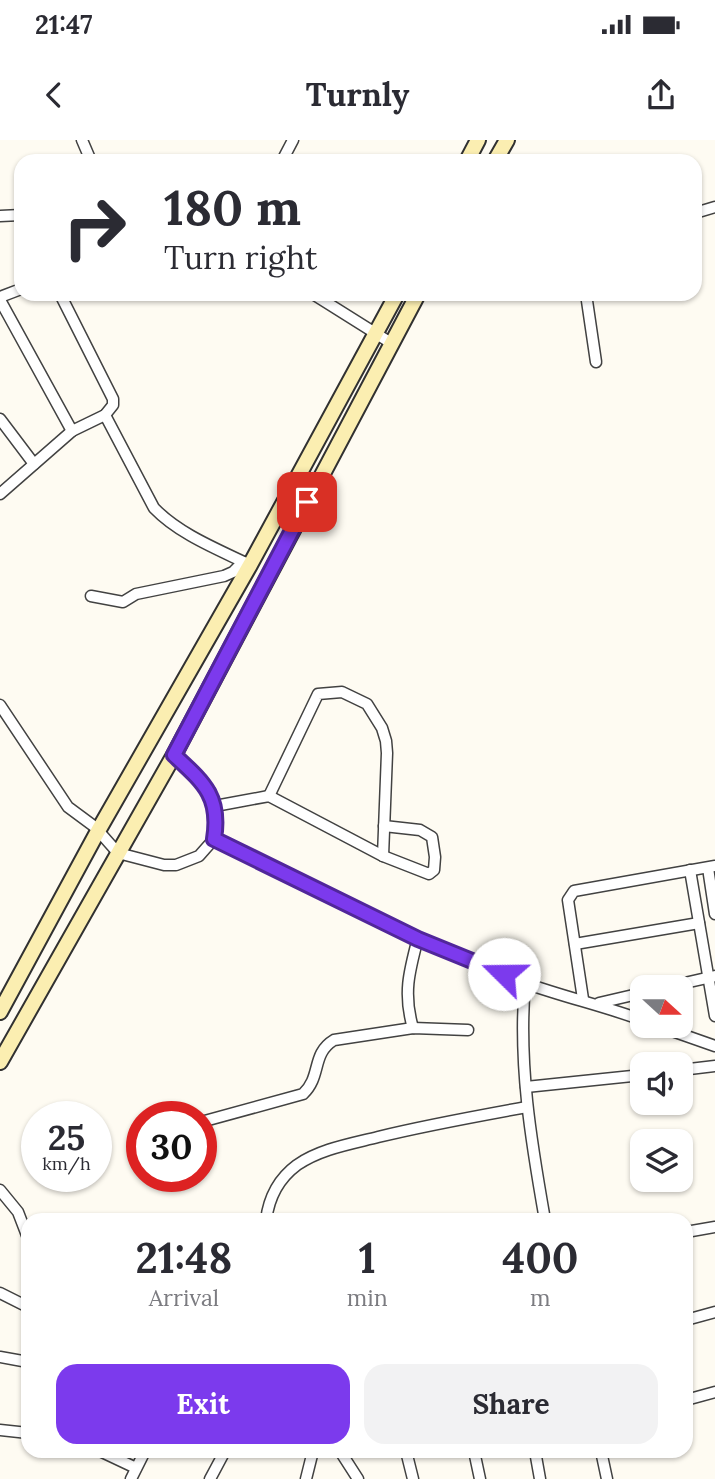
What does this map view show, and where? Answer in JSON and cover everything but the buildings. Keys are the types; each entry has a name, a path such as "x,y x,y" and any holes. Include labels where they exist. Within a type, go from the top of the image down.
{"street":[{"path":"0,298 72,430"},
{"path":"0,495 72,430 112,409 113,399 64,301"},
{"path":"324,301 391,343"},
{"path":"0,1012 394,301"},
{"path":"0,1062 174,755 414,301"},
{"path":"587,301 596,362"},
{"path":"105,415 154,508 182,530 247,563"},
{"path":"0,419 34,464"},
{"path":"91,596 123,602 136,594 224,576 247,563"},
{"path":"270,796 318,694 342,692 367,704 386,741 383,856"},
{"path":"0,705 68,807 98,831 118,853 149,862 176,865 200,856 214,839 215,806 210,792 174,755"},
{"path":"215,806 270,796 383,856 429,874 436,866 432,837 420,830 384,826"},
{"path":"214,839 418,939 525,983 630,1016"},
{"path":"583,999 568,900 574,891 711,867 715,914"},
{"path":"690,870 711,976 715,1016"},
{"path":"575,944 699,923"},
{"path":"414,1028 407,1000 407,985 418,939"},
{"path":"693,980 711,976"},
{"path":"525,983 523,1013 527,1107 544,1213"},
{"path":"598,1004 630,996"},
{"path":"217,1118 303,1094 311,1087 319,1054 324,1046 334,1040 414,1028 468,1030"},
{"path":"692,1038 715,1046"},
{"path":"693,1069 715,1066"},
{"path":"526,1087 630,1076"},
{"path":"267,1213 270,1198 279,1182 308,1158 327,1150 406,1130 527,1107"},
{"path":"0,1190 21,1220"},
{"path":"693,1231 715,1227"},
{"path":"0,1293 21,1304"},
{"path":"693,1318 715,1312"},
{"path":"0,1357 21,1361"},
{"path":"693,1398 715,1392"},
{"path":"0,1430 21,1432"},
{"path":"115,1458 136,1468"},
{"path":"131,1479 141,1458"},
{"path":"210,1479 221,1458"},
{"path":"306,1479 311,1458"},
{"path":"344,1458 358,1479"},
{"path":"408,1458 413,1479"},
{"path":"476,1458 480,1479"},
{"path":"536,1458 540,1479"},
{"path":"602,1458 607,1479"}],"route":[{"path":"307,502 174,755 210,792 216,817 214,839 418,939 504,974"}]}
